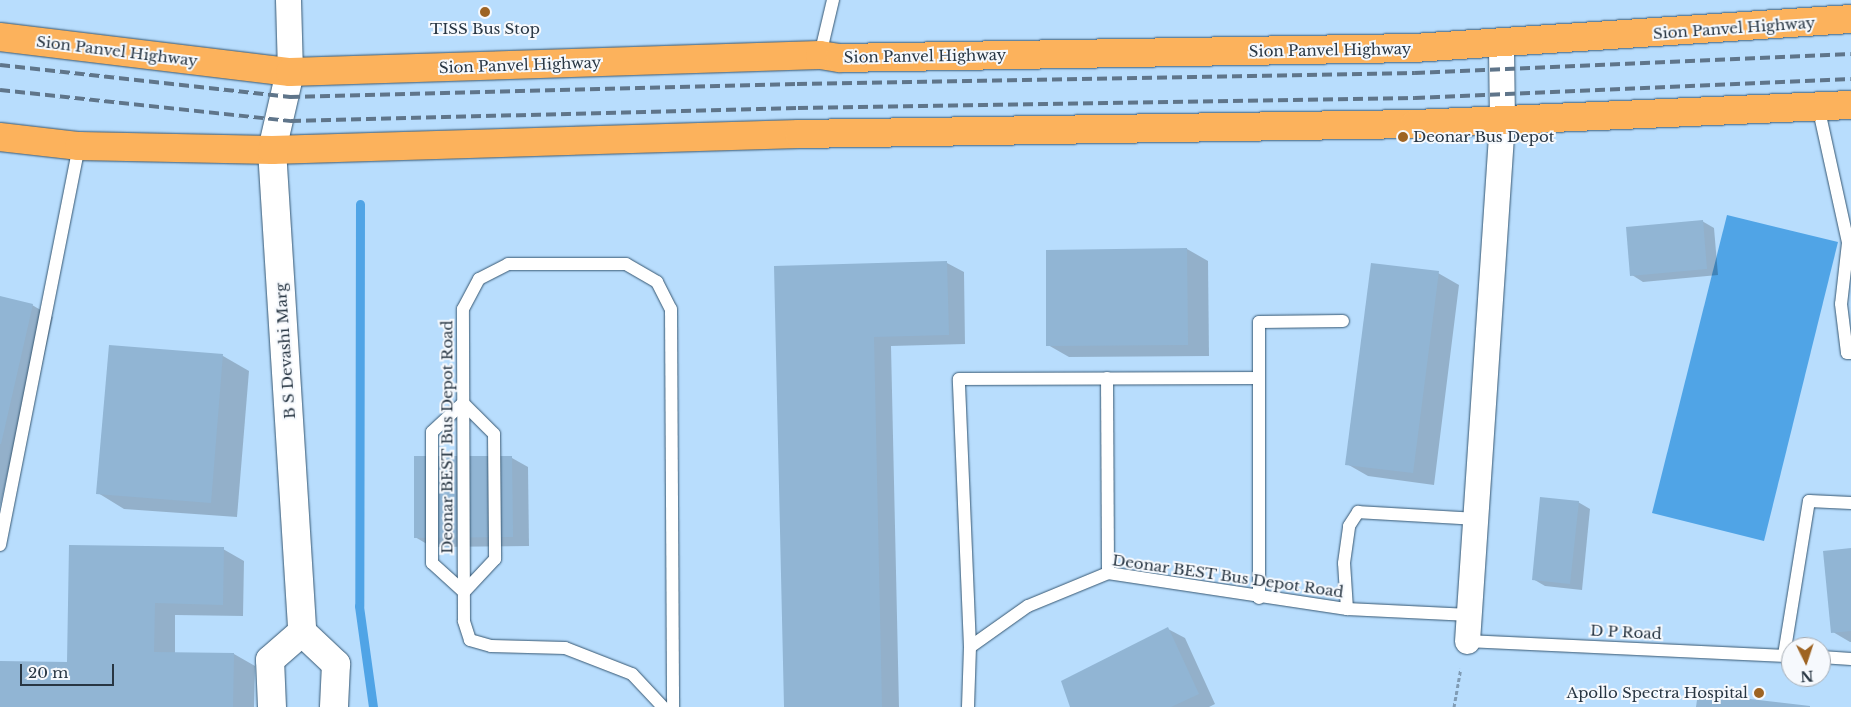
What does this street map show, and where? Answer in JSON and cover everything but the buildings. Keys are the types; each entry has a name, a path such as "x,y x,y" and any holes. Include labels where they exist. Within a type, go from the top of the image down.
{"highway":[{"name":"Sion Panvel Highway","path":"0,37 290,72 820,55 840,58 1501,45 1851,19"},
{"path":"0,137 79,146 272,150 809,134 1502,121 1851,105"}],"main road":[{"name":"B S Devashi Marg","path":"290,72 272,150 302,632"},
{"path":"272,707 270,660 302,632 336,664 334,707"}],"street":[{"path":"288,0 290,72"},
{"path":"1466,641 1470,615 1502,121 1501,45"}],"lane":[{"path":"820,55 833,0"},
{"path":"1818,106 1848,243 1841,304 1847,353 1851,353"},
{"path":"0,545 79,146"},
{"name":"Deonar BEST Bus Depot Road","path":"663,707 632,674 565,648 491,646 470,640 464,620 463,309 479,279 508,264 626,264 657,282 671,308 673,707"},
{"path":"1259,598 1259,322 1343,321"},
{"path":"1107,378 1108,573"},
{"path":"968,707 970,647 959,379 1259,378"},
{"path":"463,403 494,434 494,559 464,592 432,563 432,432 463,403"},
{"name":"D P Road","path":"1791,637 1809,501 1851,503"},
{"path":"1347,610 1344,563 1349,526 1358,512 1476,519"},
{"name":"Deonar BEST Bus Depot Road","path":"970,647 1028,606 1108,573 1259,598 1347,610 1470,615"},
{"name":"D P Road","path":"1466,641 1781,656"},
{"path":"1831,658 1851,659"}],"path":[{"path":"1454,707 1466,641"}],"water":[{"path":"1727,215 1838,242 1764,541 1652,513"}],"waterway":[{"path":"360,204 359,606 373,707"}],"railway":[{"path":"0,65 290,97 797,84 1415,73 1851,54"},
{"path":"0,90 291,121 798,108 1415,98 1851,79"}],"place":[{"name":"TISS Bus Stop","path":"485,12"},
{"name":"Deonar Bus Depot","path":"1403,137"},
{"name":"Apollo Spectra Hospital","path":"1759,693"}]}
